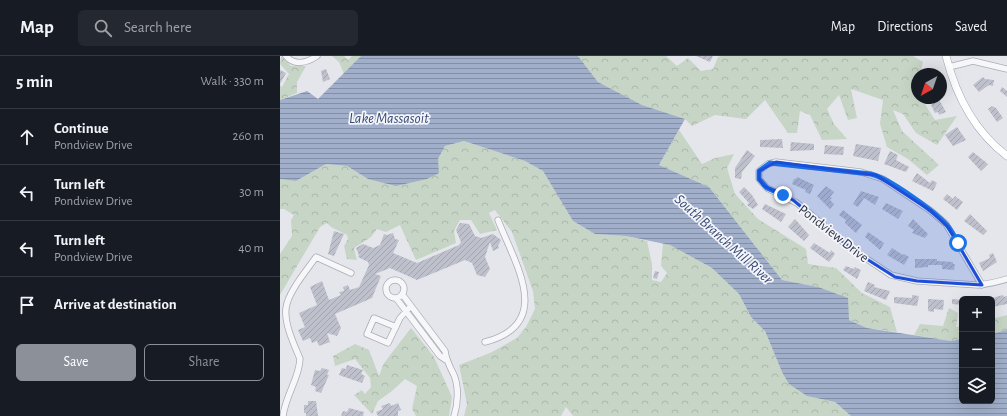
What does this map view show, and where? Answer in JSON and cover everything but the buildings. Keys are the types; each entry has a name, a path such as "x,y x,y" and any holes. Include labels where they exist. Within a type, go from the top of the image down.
{"main road":[{"path":"946,56 957,92 970,115 985,135 1007,156"}],"street":[{"path":"286,56 290,61 295,63 310,60 317,56"},
{"path":"949,67 974,61 1007,69"},
{"name":"Pondview Drive","path":"982,285 946,224 932,211 881,177 861,172 776,162 768,164 759,171 759,179 764,186 792,200 849,247 891,275 917,282 982,285 1007,279"},
{"path":"485,342 510,332 521,321 526,309 524,289 498,220"},
{"path":"283,416 287,397 300,364 300,359 288,326 286,308 290,297 316,257 351,273"},
{"path":"396,298 402,294 404,290 401,283 397,281 391,282 387,285 387,292 392,297 396,298 440,356 446,360"},
{"path":"402,294 445,351 446,360 454,376 457,394 454,416"},
{"path":"396,327 374,318 367,334 388,344 406,310 411,306"}],"highlighted area":[{"path":"776,162 876,175 931,211 948,227 982,285 917,281 895,277 854,251 793,200 764,186 759,179 759,171"}],"green space":[{"path":"281,56 291,66 306,66 297,82 297,93 280,100 280,85 282,87 289,74 280,64"},
{"path":"332,56 344,56 348,60 352,56 361,56 344,74 339,62"},
{"path":"578,56 666,56 677,66 688,58 701,71 713,69 718,57 721,56 913,56 923,62 922,68 911,68 911,104 925,104 935,120 957,116 937,145 916,133 903,114 893,110 902,131 939,165 927,175 908,159 887,147 880,124 883,100 851,89 857,118 848,120 839,95 827,109 834,124 847,139 822,140 810,115 800,111 797,133 788,133 765,100 746,119 715,115 692,126 685,119 642,105 598,82"},
{"path":"679,130 702,164 715,158 734,154 727,168 735,194 758,219 806,249 808,264 836,268 862,293 890,307 897,332 867,328 849,320 818,287 782,280 709,187 659,165"},
{"path":"464,141 525,161 543,171 573,221 595,234 626,236 647,241 652,264 652,280 661,282 667,273 661,266 663,243 670,245 712,268 739,294 751,317 765,331 782,372 807,396 835,402 851,416 573,416 566,407 561,416 464,416 467,404 459,365 490,353 517,338 526,327 535,309 533,291 512,232 495,210 489,213 497,230 480,234 471,220 460,220 454,231 456,243 416,260 400,225 386,232 377,229 371,237 354,248 357,260 347,259 344,246 348,239 347,235 331,227 327,223 320,227 280,295 280,254 292,236 291,220 294,215 284,209 280,209 280,179 296,181 326,164 347,166 368,179 438,159 445,146"},
{"path":"949,308 958,313 956,327 959,326 959,340 951,341 914,335 920,324 943,326"},
{"path":"1007,315 1007,330 995,333 995,318"},
{"path":"411,328 434,357 452,397 449,416 416,416 412,409 417,386 405,379 378,401 372,414 354,395 362,390 365,394 371,387 370,378 355,359 335,366 333,356 355,344 369,350 379,376 384,363"}],"water":[{"name":"Lake Massasoit","path":"361,56 578,56 598,82 642,105 685,119 659,165 709,187 782,280 818,287 848,298 849,320 867,328 951,341 959,340 959,404 995,404 995,333 1007,330 1007,416 851,416 835,402 807,396 789,384 782,372 765,331 751,317 739,294 712,268 670,245 626,236 595,234 573,221 543,171 525,161 464,141 445,146 438,159 439,173 427,179 396,186 368,179 347,166 326,164 296,181 280,179 280,100 307,91 318,99"}],"route":[{"path":"783,195 764,186 760,182 758,176 759,171 763,167 772,162 856,171 876,175 932,211 948,227 958,243"}],"water label":[{"name":"South Branch Mill River","path":"724,239"}]}
